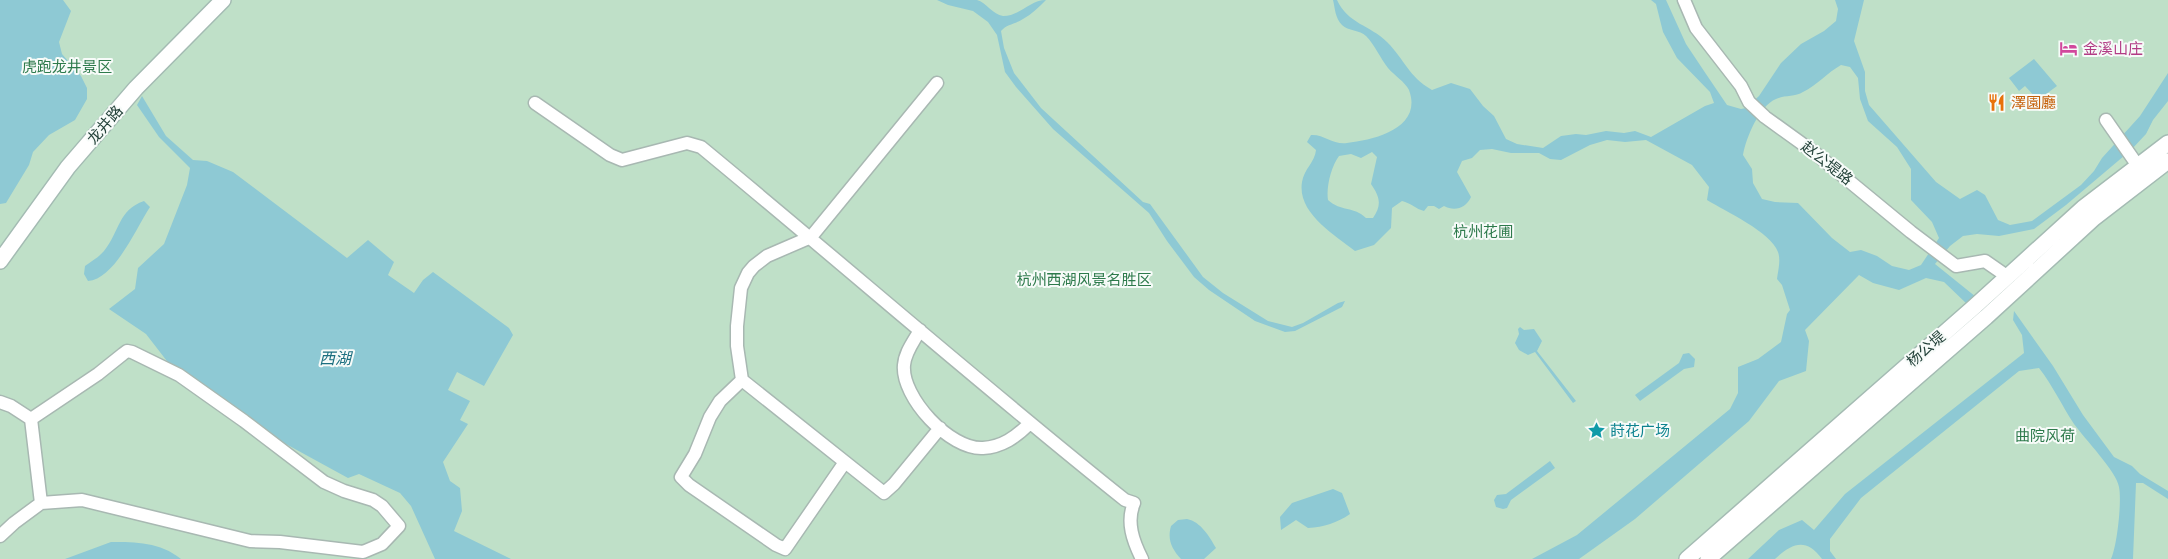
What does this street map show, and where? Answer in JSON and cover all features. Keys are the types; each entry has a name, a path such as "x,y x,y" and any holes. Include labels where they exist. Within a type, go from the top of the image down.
{"main road":[{"name":"龙井路","path":"1,256 68,167 136,88 222,0"},
{"name":"杨公堤","path":"1687,559 2083,208 2168,143"},
{"name":"杨公堤","path":"1708,559 1986,317 2094,218 2168,161"}],"street":[{"name":"赵公堤路","path":"1684,0 1696,28 1736,79 1749,102 1764,117 1815,153 1911,232 1956,266 1985,261 2008,276"},
{"path":"937,83 811,237 766,256 754,266 741,288 737,346 742,380 884,493 894,484 940,428"},
{"path":"535,102 610,155 622,160 687,144 701,147 811,237 1029,424 1125,500 1134,503 1130,514 1132,532 1142,559"},
{"path":"2106,120 2138,166"},
{"path":"920,330 907,352 904,366 906,379 914,399 929,419 948,435 966,444 981,448 1010,440 1029,424"},
{"path":"0,536 41,503 82,500 250,541 280,542 363,552 382,544 399,526 382,506 373,500 344,491 324,482 244,421 179,375 132,352 123,354 98,374 31,419"},
{"path":"742,380 720,401 710,417 695,454 681,477 688,485 776,545 785,548 845,462"},
{"path":"0,402 11,406 31,419"},
{"path":"31,419 41,503"}],"green space":[{"name":"杭州西湖风景名胜区","path":"0,0 2168,0 2168,559 0,559"}],"water":[{"path":"0,0 63,0 71,11 59,42 62,54 81,76 87,88 87,99 75,120 49,135 33,152 29,165 6,203 0,204"},
{"path":"937,0 977,0 1003,16 1015,14 1035,2 1046,0 1029,15 1001,31 1004,48 1014,73 1041,108 1143,202 1150,204 1203,277 1223,293 1268,321 1292,327 1345,301 1342,307 1295,331 1285,332 1255,321 1209,290 1194,277 1149,213 1053,129 1016,87 1005,72 997,35 988,22 973,11 948,5"},
{"path":"1333,0 1337,0 1353,19 1387,42 1424,85 1432,90 1451,83 1470,89 1483,106 1494,116 1506,139 1517,144 1543,148 1561,136 1576,134 1586,135 1606,131 1624,133 1635,131 1651,137 1705,106 1714,103 1710,92 1677,58 1663,32 1656,4 1651,0 1666,0 1686,44 1727,105 1741,109 1746,108 1759,96 1781,63 1801,44 1824,31 1836,21 1838,9 1835,0 1864,0 1854,41 1865,72 1865,91 1869,105 1936,182 1960,199 1977,190 1985,195 1998,220 2010,225 2032,221 2081,185 2094,171 2102,158 2140,116 2168,73 2168,101 2153,120 2146,134 2131,150 2066,205 2034,229 1999,236 1977,234 1963,236 1950,246 1935,264 1976,297 1968,305 1944,282 1926,278 1899,290 1873,283 1859,275 1805,330 1809,341 1806,371 1779,381 1749,421 1635,519 1579,559 1532,559 1577,535 1730,409 1738,393 1738,367 1758,359 1781,342 1787,314 1790,310 1782,285 1777,279 1778,252 1774,244 1757,230 1707,200 1709,187 1692,165 1646,140 1625,142 1607,140 1590,145 1561,160 1550,159 1539,153 1511,153 1492,149 1480,150 1472,158 1462,161 1457,172 1471,197 1466,204 1456,209 1444,206 1439,209 1434,206 1428,206 1424,211 1402,201 1392,208 1391,228 1374,245 1355,251 1319,222 1305,203 1302,193 1302,182 1316,150 1307,142 1311,135 1342,143 1383,135 1403,123 1409,114 1412,103 1407,87 1388,68 1369,40 1363,34 1342,25 1337,16","holes":["1841,65 1850,67 1858,78 1860,99 1868,121 1897,147 1911,169 1911,200 1932,222 1939,238 1921,265 1909,270 1892,266 1877,256 1861,250 1850,252 1832,238 1798,203 1775,202 1762,199 1753,183 1752,169 1743,155 1754,123 1764,108 1779,98 1803,92","1372,152 1377,157 1371,184 1378,197 1379,205 1373,218 1366,218 1357,212 1333,204 1328,200 1328,183 1331,171 1339,156 1351,154 1361,158"]},
{"path":"2034,59 2057,86 2038,100 2025,86 2019,91 2009,78"},
{"name":"西湖","path":"142,96 166,136 193,160 207,161 233,172 347,258 368,240 394,262 388,275 414,293 423,280 433,272 509,328 513,335 484,386 457,372 448,390 470,401 460,420 468,424 443,462 450,481 460,488 462,511 454,531 511,559 435,559 411,506 400,493 359,474 348,478 284,443 170,365 146,334 109,309 135,289 138,268 164,244 187,185 190,168 159,137 137,105"},
{"path":"144,201 150,207 124,251 107,272 98,278 88,281 84,274 85,266 104,251 129,210"},
{"path":"2014,311 2053,366 2083,415 2114,457 2132,466 2140,474 2168,491 2168,499 2143,483 2136,483 2133,559 2111,559 2117,535 2119,513 2120,494 2117,481 2107,464 2074,424 2039,368 2019,371 1861,498 1830,539 1830,551 1836,559 1822,559 1810,547 1799,545 1787,549 1775,559 1748,559 1779,530 1802,520 1814,530 1845,494 2024,353 2022,335 2013,320"},
{"path":"1520,327 1524,330 1534,329 1542,341 1537,351 1576,401 1573,403 1535,352 1528,355 1519,350 1515,343"},
{"path":"1689,353 1695,359 1694,367 1684,369 1640,401 1635,395 1679,363 1683,354"},
{"path":"1550,461 1555,468 1511,500 1507,508 1496,507 1494,500 1497,495 1506,494"},
{"path":"1333,489 1342,493 1350,514 1325,526 1308,528 1296,520 1281,530 1280,517 1292,503"},
{"path":"1187,519 1200,526 1216,548 1204,559 1181,559 1171,544 1171,526 1178,520"},
{"path":"111,542 148,544 165,549 181,559 65,559"}],"place":[{"name":"金溪山庄","path":"2069,49"},
{"name":"澤園廳","path":"1997,103"},
{"name":"莳花广场","path":"1596,431"}],"park label":[{"name":"虎跑龙井景区","path":"67,67"},
{"name":"杭州花圃","path":"1483,232"},
{"name":"曲院风荷","path":"2045,436"}]}
